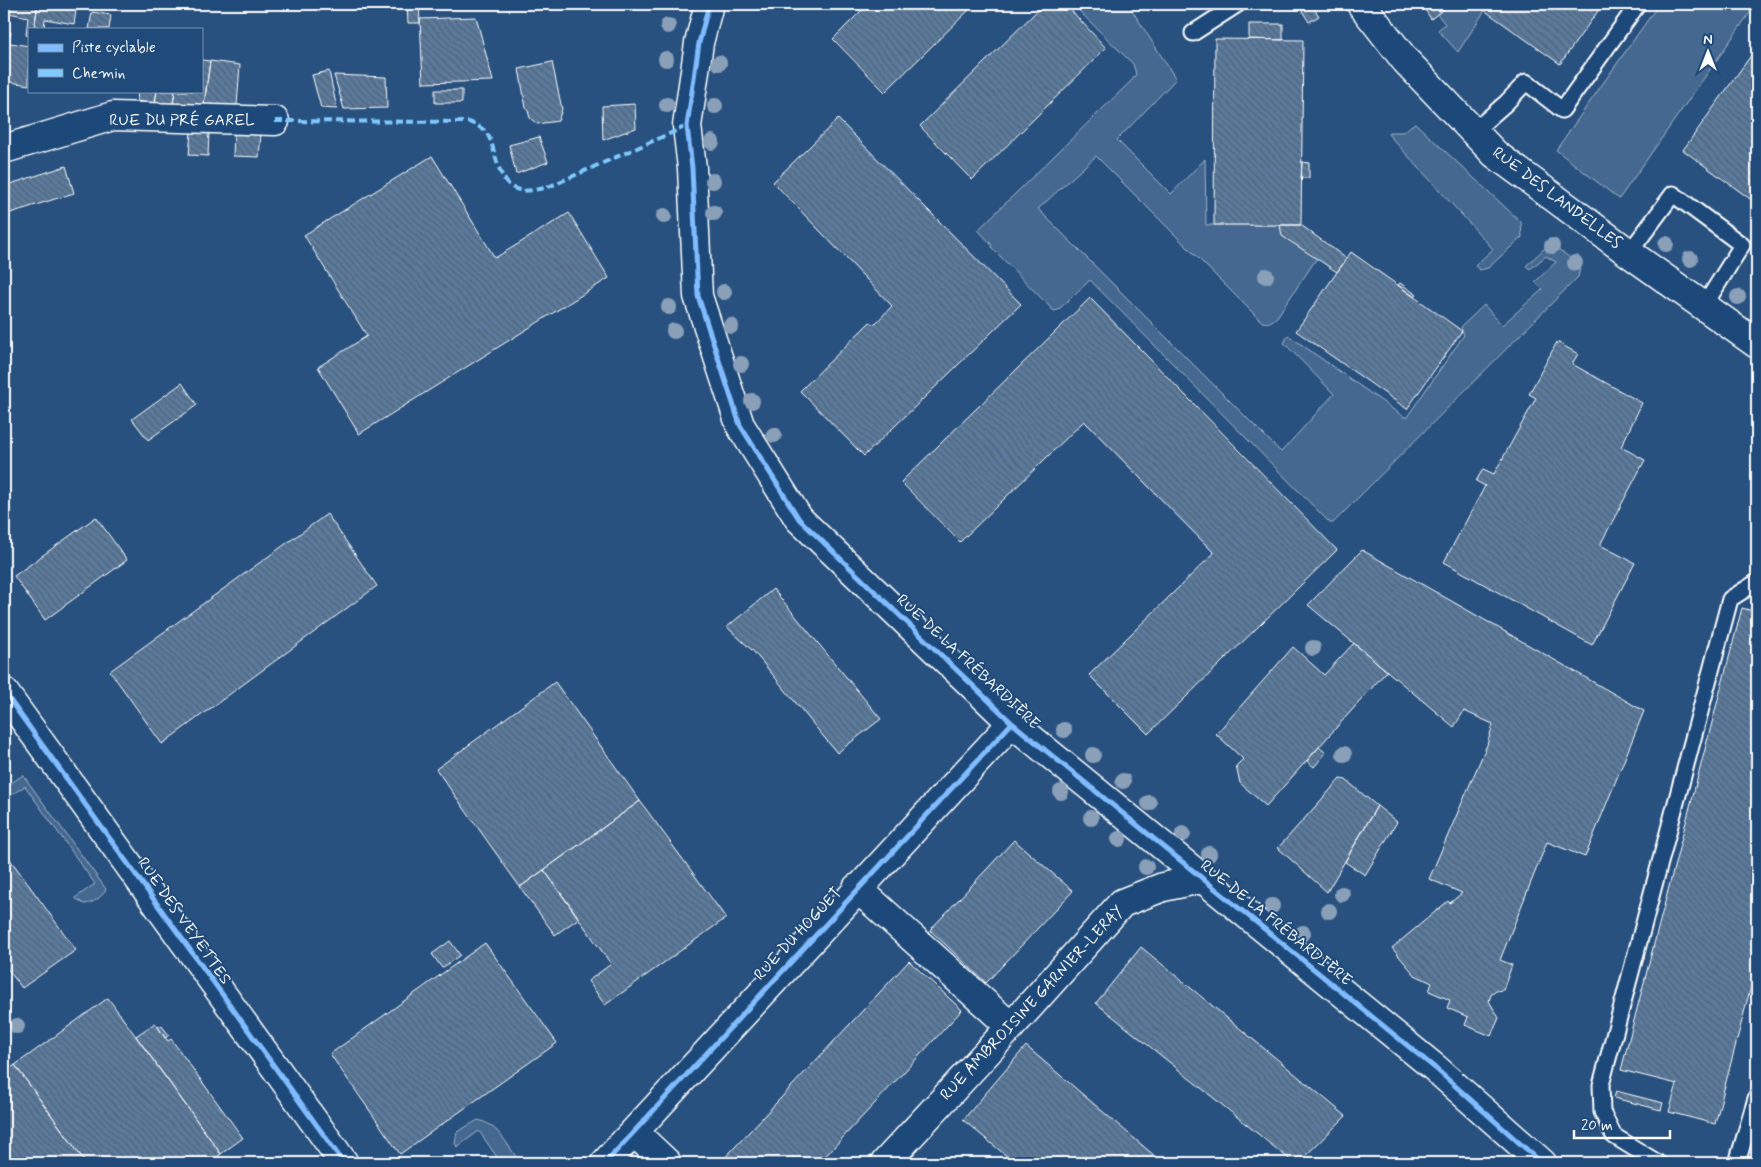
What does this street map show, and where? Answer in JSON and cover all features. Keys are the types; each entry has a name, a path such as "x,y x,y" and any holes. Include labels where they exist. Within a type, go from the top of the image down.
{"street":[{"name":"RUE DE LA FRÉBARDIÈRE","path":"709,4 699,43 687,126 692,168 698,296 740,425 799,519 1012,723 1435,1068 1542,1163"},
{"name":"RUE DES LANDELLES","path":"1361,4 1405,60 1496,154 1629,253 1757,344"},
{"name":"RUE DU PRÉ GAREL","path":"4,149 113,116 275,121"},
{"name":"RUE DES VEYETTES","path":"4,692 344,1163"},
{"name":"RUE DU HOGUET","path":"605,1163 857,888 1012,723"},
{"name":"RUE AMBROISINE GARNIER-LERAY","path":"886,1163 1122,903 1163,887 1201,879"},
{"path":"857,888 1010,1026"},
{"path":"634,1132 667,1163"}],"lane":[{"path":"1193,33 1238,4"},
{"path":"1474,131 1526,82 1562,110 1638,4"},
{"path":"1629,253 1673,194 1742,245 1704,306"},
{"path":"1658,1163 1614,1136 1602,1112 1601,1085 1730,599 1757,582"},
{"path":"1737,1163 1757,1095"}],"shaded area":[{"path":"1072,4 1128,4 1176,79 1117,140 1171,194 1205,159 1206,225 1280,225 1317,258 1277,317 1270,322 1264,323 1096,156 1038,209 1281,452 1334,394 1284,343 1288,335 1404,417 1407,417 1464,335 1461,327 1484,305 1502,325 1543,289 1535,282 1556,262 1546,256 1530,269 1526,266 1550,243 1577,263 1580,268 1578,277 1333,523 1330,523 1090,280 1058,310 1054,311 992,248 991,244 978,230 1136,74 1133,64"},
{"path":"1440,4 1489,4 1458,52 1438,30 1445,24 1437,14 1444,9"},
{"path":"1659,4 1756,4 1619,199 1556,150"},
{"path":"1415,123 1521,222 1522,237 1488,268 1480,270 1475,266 1493,249 1388,134 1389,132 1403,132"},
{"path":"23,775 106,889 94,901 84,904 75,898 95,884 25,786 5,799 4,788"},
{"path":"478,1120 485,1122 497,1131 520,1163 501,1163 479,1131 457,1147 455,1143 457,1132"}],"building":[{"path":"4,4 38,4 34,28 28,28 28,36 26,35 28,17 4,12"},
{"path":"38,4 77,4 74,24 45,19 44,28 34,28"},
{"path":"407,4 419,4 420,23 408,23"},
{"path":"595,4 606,4 607,8 595,8"},
{"path":"868,4 975,4 885,92 833,39"},
{"path":"1044,4 1065,4 1106,48 972,180 920,126"},
{"path":"1311,4 1319,16 1309,22 1299,6"},
{"path":"1440,4 1444,9 1431,19 1422,5"},
{"path":"1489,4 1603,4 1560,64 1484,10"},
{"path":"92,12 111,15 109,28 89,28"},
{"path":"476,17 493,81 423,83 420,19"},
{"path":"1249,24 1283,24 1283,40 1249,39"},
{"path":"4,30 11,32 9,43 4,42"},
{"path":"1215,39 1303,40 1301,225 1214,225"},
{"path":"4,42 28,46 28,85 4,81"},
{"path":"1757,47 1757,204 1683,150"},
{"path":"202,60 210,61 204,105 173,104 175,92 202,92"},
{"path":"210,61 240,65 237,106 204,105"},
{"path":"552,62 562,109 558,121 537,124 530,118 526,108 519,69"},
{"path":"329,71 337,109 321,108 312,75"},
{"path":"334,75 386,77 387,108 344,109"},
{"path":"435,90 462,90 462,103 435,103"},
{"path":"138,92 157,92 155,104 137,101"},
{"path":"157,92 175,92 173,104 155,101"},
{"path":"635,104 636,128 603,140 602,106"},
{"path":"838,119 1021,304 864,456 800,391 870,322 874,325 892,306 773,182"},
{"path":"191,131 209,132 208,156 189,155"},
{"path":"234,133 261,134 259,157 233,156"},
{"path":"539,137 548,162 516,174 509,145"},
{"path":"432,156 495,258 569,213 609,278 359,434 318,367 367,336 304,235"},
{"path":"1302,162 1309,163 1309,178 1301,178"},
{"path":"66,166 74,193 4,215 4,186"},
{"path":"1280,225 1301,225 1347,259 1337,272 1282,236"},
{"path":"1351,252 1462,331 1407,409 1296,331"},
{"path":"1400,283 1417,295 1415,297 1398,285"},
{"path":"1090,298 1337,550 1148,734 1089,675 1214,553 1084,421 960,542 901,482"},
{"path":"1557,342 1578,354 1572,364 1642,403 1621,447 1645,460 1600,545 1635,563 1592,645 1444,562 1485,486 1476,481 1483,469 1494,474 1536,398 1529,394"},
{"path":"182,383 197,405 148,440 132,419"},
{"path":"327,514 377,586 162,744 110,671"},
{"path":"96,517 127,560 45,620 14,576"},
{"path":"1362,550 1644,711 1585,857 1547,842 1500,960 1512,965 1503,990 1496,991 1491,995 1489,1001 1499,1018 1491,1036 1465,1025 1468,1017 1447,1008 1450,1000 1429,991 1432,983 1415,975 1392,948 1448,901 1450,903 1462,893 1429,879 1487,745 1493,724 1464,711 1454,727 1308,605"},
{"path":"773,589 881,719 837,753 754,652 727,627"},
{"path":"1742,608 1757,612 1757,963 1715,1124 1669,1112 1677,1084 1621,1070"},
{"path":"1354,643 1387,671 1266,806 1240,783 1236,766 1243,759 1216,734 1293,647 1324,675"},
{"path":"555,682 640,801 520,887 436,769"},
{"path":"1319,747 1326,753 1314,767 1307,761"},
{"path":"1340,779 1346,780 1377,806 1327,892 1278,848"},
{"path":"640,801 726,918 605,1005 588,981 611,964 544,870"},
{"path":"1377,806 1397,822 1365,875 1345,862"},
{"path":"1014,840 1073,891 986,983 930,930"},
{"path":"4,851 76,950 22,988 4,964"},
{"path":"544,870 579,918 555,935 520,887"},
{"path":"450,941 460,955 442,968 432,954"},
{"path":"485,943 557,1043 400,1154 330,1054"},
{"path":"1141,947 1346,1116 1298,1163 1294,1163 1096,1003"},
{"path":"909,961 962,1010 819,1163 720,1163"},
{"path":"108,998 221,1154 208,1163 86,1163 15,1065"},
{"path":"155,1023 168,1041 171,1039 243,1138 221,1154 136,1036"},
{"path":"161,1025 169,1035 165,1038 158,1027"},
{"path":"1026,1046 1163,1163 1015,1163 963,1120"},
{"path":"15,1065 86,1163 4,1163 4,1073"},
{"path":"1616,1091 1663,1103 1661,1110 1614,1098"}],"marked path":[{"path":"275,121 469,122 482,129 488,135 506,182 512,187 525,191 546,188 687,126"}],"cycle path":[{"path":"709,4 699,43 687,126 692,168 698,296 740,425 799,519 1012,723 1435,1068 1542,1163"},
{"path":"4,692 344,1163"},
{"path":"605,1163 1012,723"}]}
